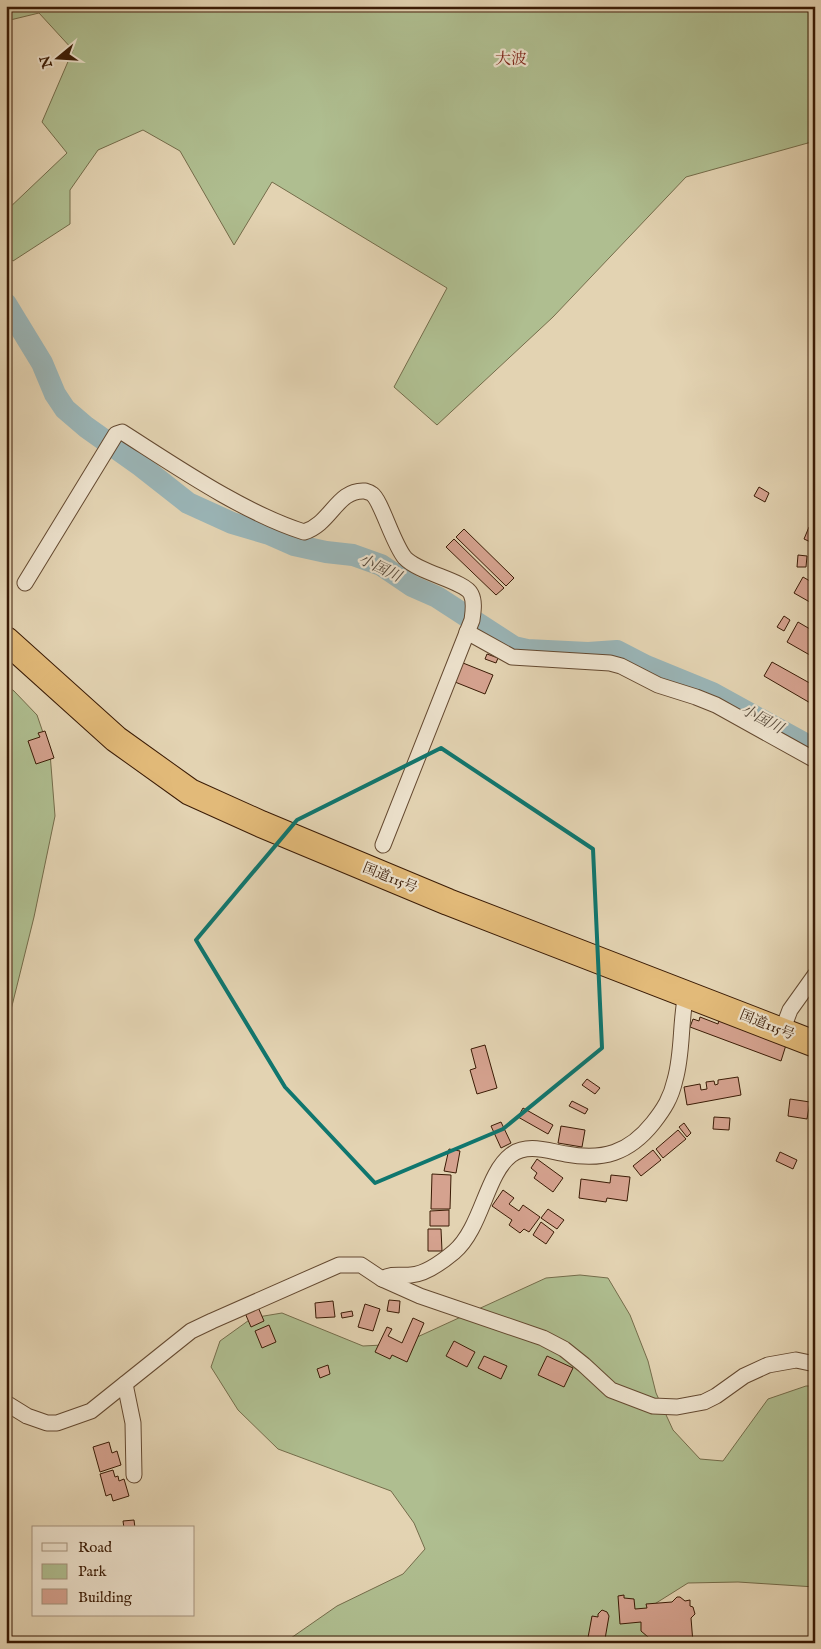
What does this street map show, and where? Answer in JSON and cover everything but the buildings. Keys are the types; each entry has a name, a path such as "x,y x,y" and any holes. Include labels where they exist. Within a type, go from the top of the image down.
{"highway":[{"name":"国道115号","path":"6,640 116,739 190,792 261,824 439,898 815,1044"}],"street":[{"path":"25,583 116,434 122,432 248,507 289,527 304,532 320,525 345,496 365,491 373,494 396,545 406,559 418,567 469,590 472,595 473,609 472,620 384,844"},
{"path":"467,632 512,657 610,663 621,666 658,685 696,697 716,706 815,760"},
{"path":"782,1031 790,1010 815,975"},
{"path":"382,1279 388,1275 413,1275 422,1272 435,1266 456,1251 475,1222 500,1168 512,1155 526,1149 536,1148 587,1158 596,1157 626,1148 642,1136 665,1108 676,1079 686,994"},
{"path":"6,1403 27,1416 48,1423 56,1423 91,1411 191,1331 339,1265 361,1265 382,1279 420,1296 543,1338 564,1349 611,1390 653,1406 677,1407 704,1402 716,1396 744,1376 768,1365 796,1360 815,1364"},
{"path":"125,1384 133,1423 134,1475"}],"highlighted area":[{"path":"441,748 593,849 602,1048 503,1129 375,1183 285,1087 196,940 297,820"}],"green space":[{"path":"6,6 815,6 815,141 686,177 553,317 437,425 394,387 447,288 272,182 234,245 180,151 143,130 98,150 70,190 70,224 13,261 6,255 6,211 67,153 42,122 73,50 39,13 6,21"},
{"path":"6,685 37,715 50,753 55,816 34,917 6,1030"},
{"path":"580,1275 608,1278 630,1315 648,1361 656,1393 673,1430 700,1459 723,1461 768,1399 806,1386 815,1386 815,1587 738,1582 688,1583 653,1605 648,1643 289,1643 291,1638 337,1606 403,1574 425,1549 414,1523 391,1491 278,1449 238,1410 211,1367 220,1341 252,1318 282,1313 363,1346 402,1344 546,1278"}],"waterway":[{"name":"小国川","path":"6,304 42,363 55,394 65,409 86,427 141,466 188,503 232,523 269,534 294,545 326,552 353,555 381,565 412,586 437,597 514,647 527,650 588,653 617,651 646,666 712,693 805,744 815,747"}],"district":[{"name":"大波","path":"511,60"}]}
